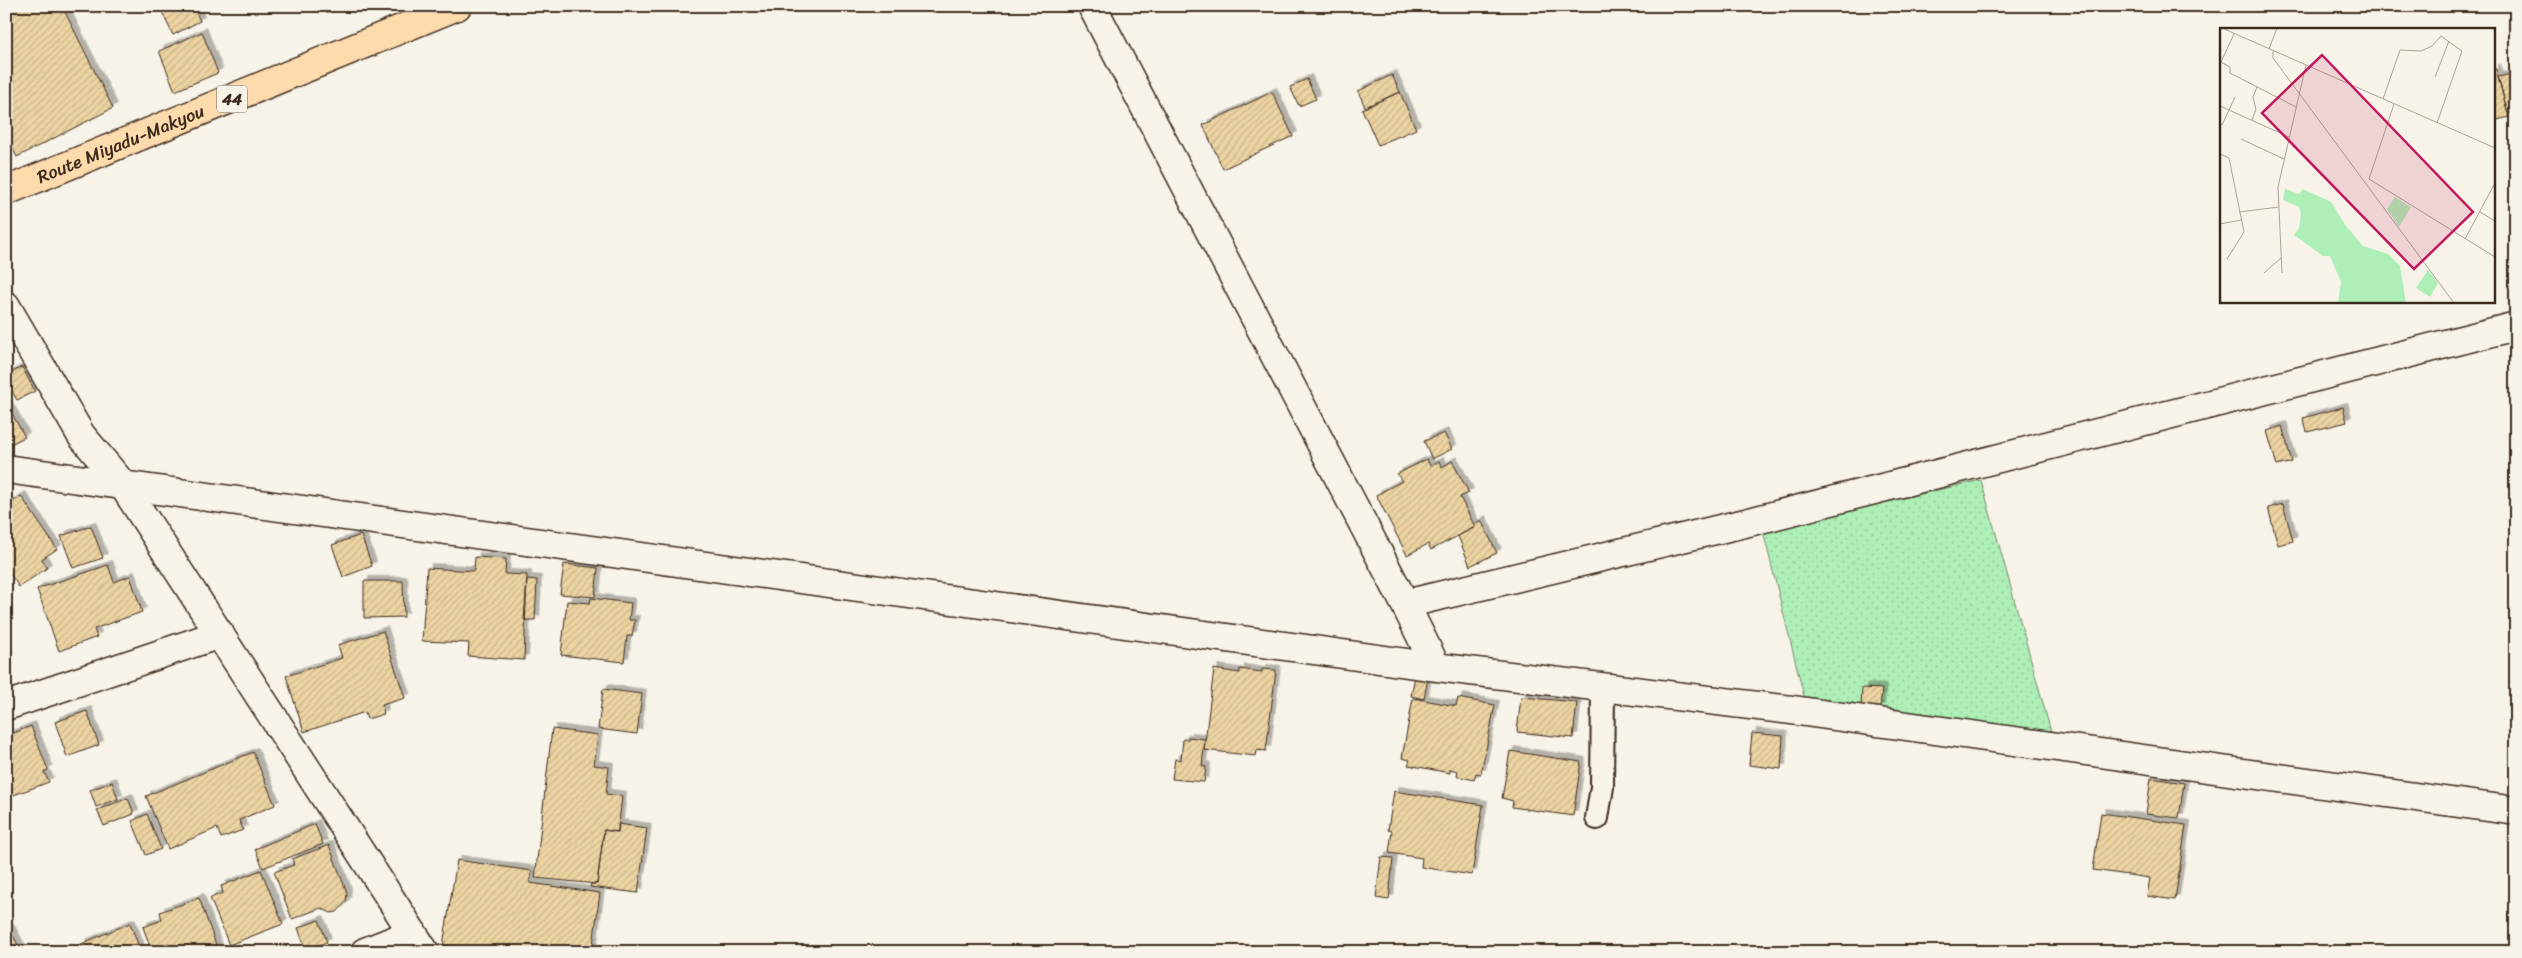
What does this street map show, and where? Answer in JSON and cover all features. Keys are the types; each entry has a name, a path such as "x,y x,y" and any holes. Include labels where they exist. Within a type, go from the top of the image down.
{"main road":[{"name":"Route Miyadu-Makyou","path":"6,191 457,6"}],"street":[{"path":"1092,6 1405,604 1436,667"},
{"path":"6,306 81,435 123,485 419,942 365,952"},
{"path":"1405,604 1744,523 2516,326"},
{"path":"6,468 1436,667 1603,689 1792,710 2516,811"},
{"path":"6,706 220,634"}],"lane":[{"path":"1597,818 1602,786 1603,689"}],"green space":[{"path":"1981,480 2051,732 1805,700 1763,531"}],"building":[{"path":"6,6 62,6 113,108 17,157 6,136"},
{"path":"159,6 193,6 200,21 173,35"},
{"path":"202,32 218,73 175,91 159,51"},
{"path":"2494,69 2496,69 2509,117 2494,121"},
{"path":"2516,73 2516,112 2508,113 2498,77"},
{"path":"1392,75 1400,92 1365,107 1358,91"},
{"path":"1307,79 1316,99 1299,106 1290,87"},
{"path":"1272,92 1293,136 1223,169 1203,125"},
{"path":"1400,92 1416,129 1378,145 1362,109"},
{"path":"22,367 35,391 17,400 6,381 6,376"},
{"path":"6,403 25,437 6,446"},
{"path":"2343,407 2347,422 2307,432 2303,418"},
{"path":"2282,426 2292,462 2277,466 2267,431"},
{"path":"1444,433 1452,449 1432,459 1424,441"},
{"path":"1427,459 1430,466 1439,462 1442,467 1452,461 1469,493 1460,497 1475,527 1431,550 1428,544 1407,555 1376,495 1402,481 1397,474"},
{"path":"21,496 57,549 42,559 47,568 19,587 6,568 6,506"},
{"path":"2283,504 2293,541 2278,545 2268,508"},
{"path":"1481,520 1497,553 1470,566 1458,536 1475,527 1474,525"},
{"path":"91,526 103,558 73,568 61,536"},
{"path":"361,535 372,566 343,577 332,545"},
{"path":"475,557 506,559 505,574 527,575 524,660 468,656 469,643 422,641 427,568 474,571"},
{"path":"564,564 598,568 595,597 560,594"},
{"path":"108,565 114,582 130,576 142,612 94,629 97,637 59,651 37,589"},
{"path":"527,579 537,580 535,620 524,620"},
{"path":"364,581 403,581 404,617 364,618"},
{"path":"591,598 631,603 629,620 635,620 632,636 627,636 624,662 561,655 567,601 590,603"},
{"path":"383,631 405,698 382,705 384,714 367,719 365,712 304,732 286,676 342,658 338,645"},
{"path":"1214,669 1240,673 1240,669 1262,672 1262,669 1276,670 1266,751 1257,750 1256,756 1204,750"},
{"path":"1415,676 1428,678 1424,699 1411,696"},
{"path":"1862,688 1882,689 1880,709 1861,708"},
{"path":"603,689 642,694 637,734 598,729"},
{"path":"1521,697 1577,702 1573,738 1517,732"},
{"path":"1413,698 1456,706 1458,698 1495,705 1481,774 1476,773 1474,780 1457,776 1458,771 1450,769 1450,773 1408,765 1410,760 1402,758"},
{"path":"87,711 99,745 67,757 55,722"},
{"path":"31,726 48,770 44,772 49,782 11,796 9,792 6,793 6,736"},
{"path":"552,729 598,735 594,765 609,767 606,794 622,796 618,832 604,830 597,884 535,878"},
{"path":"1752,733 1783,736 1781,769 1749,765"},
{"path":"1188,737 1205,739 1202,766 1206,767 1204,782 1172,779 1175,759 1181,760 1183,739 1188,739"},
{"path":"1510,751 1581,762 1573,816 1512,807 1513,801 1502,798"},
{"path":"253,752 275,805 239,820 243,830 221,838 217,828 168,849 146,796"},
{"path":"2151,778 2184,783 2179,818 2146,814"},
{"path":"112,782 118,799 96,807 90,790"},
{"path":"1394,791 1483,805 1472,875 1421,867 1422,858 1389,853 1392,831 1388,830"},
{"path":"128,798 134,814 104,826 97,810"},
{"path":"2101,813 2186,825 2175,900 2147,896 2150,878 2093,870"},
{"path":"147,814 161,849 146,855 132,821"},
{"path":"315,824 323,844 263,868 255,849"},
{"path":"618,824 647,828 638,893 590,887 591,884 597,884 604,830 618,832"},
{"path":"329,845 347,893 346,902 337,912 331,913 321,908 292,919 274,872 294,865 292,859"},
{"path":"1381,857 1393,858 1389,900 1376,898"},
{"path":"457,860 532,871 530,883 600,893 592,952 483,952 443,945"},
{"path":"261,870 283,924 229,945 210,898 223,893 221,886"},
{"path":"199,898 218,950 152,952 143,927 162,920 160,912"},
{"path":"319,920 327,942 306,950 298,928"},
{"path":"6,923 22,952 6,952"},
{"path":"130,923 141,952 84,952 81,944"}]}
